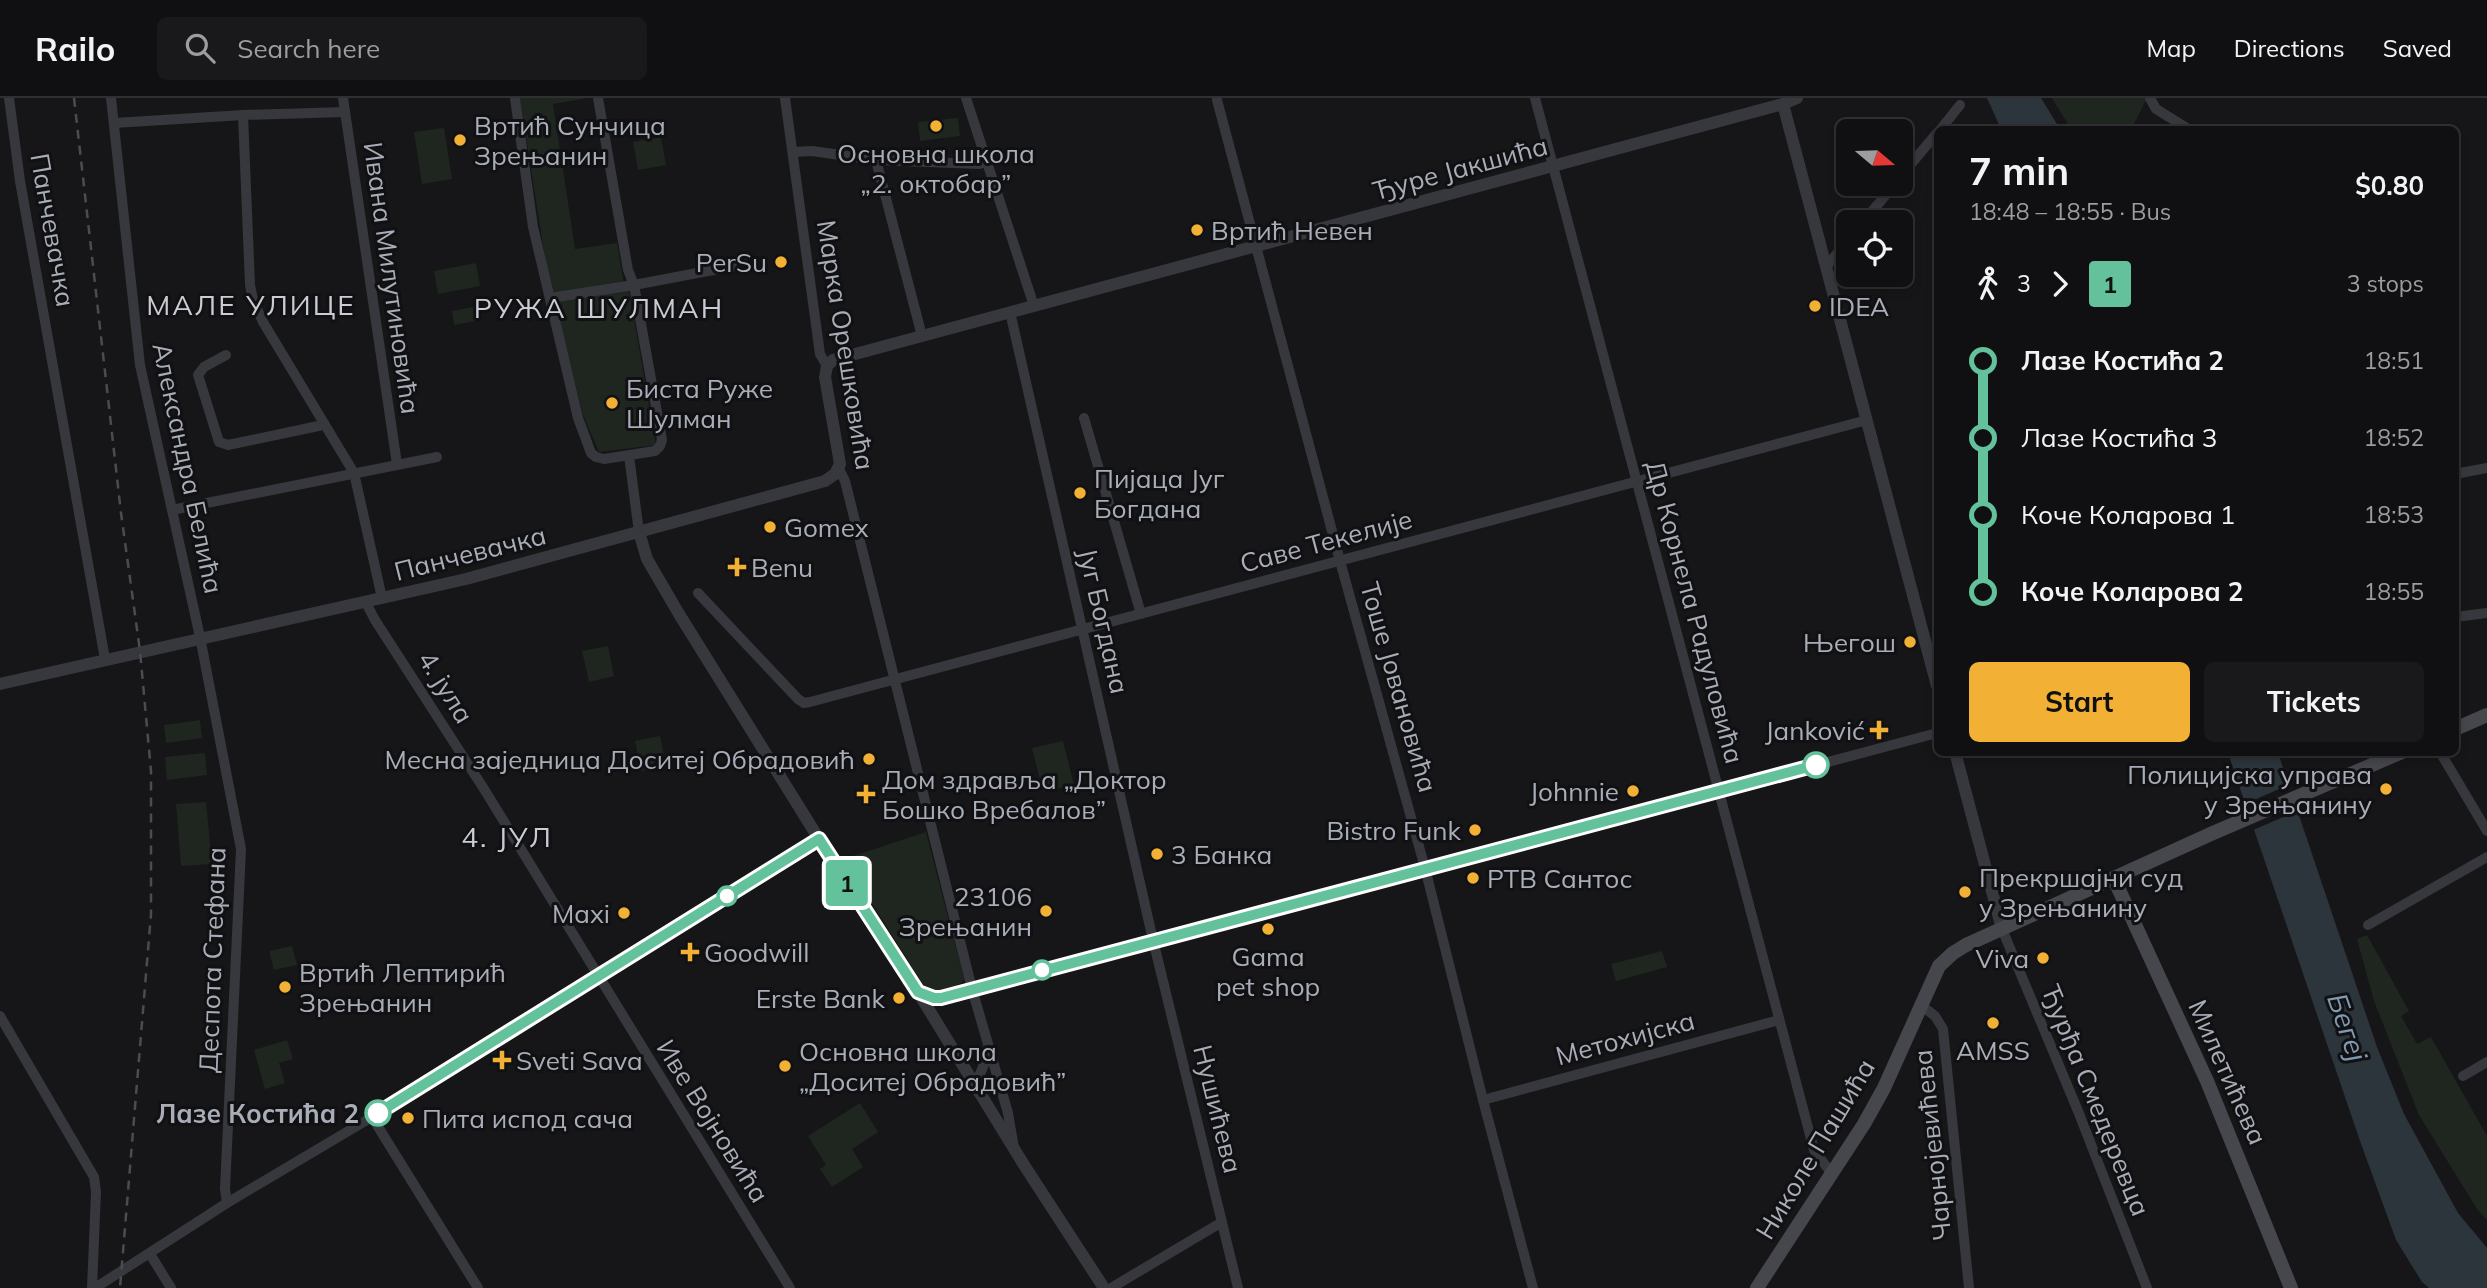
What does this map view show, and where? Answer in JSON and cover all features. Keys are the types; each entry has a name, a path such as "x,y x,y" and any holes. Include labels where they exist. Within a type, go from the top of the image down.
{"main road":[{"path":"2459,727 2487,715"},
{"name":"Николе Пашића","path":"1757,1288 1864,1124 1946,959 1966,945 2113,878 2393,756"},
{"name":"Милетићева","path":"2113,878 2207,1081 2291,1288"}],"street":[{"name":"Панчевачка","path":"9,98 20,181 105,659"},
{"name":"Александра Белића","path":"111,98 140,365 200,637"},
{"name":"Ивана Милутиновића","path":"343,98 397,464"},
{"path":"515,98 533,227 578,418 591,453 604,459 656,450 662,440 634,285 628,270 598,98"},
{"name":"Марка Орешковића","path":"785,98 820,354 827,366 825,377 839,453 839,469 845,481 972,989 1008,1113 1015,1151"},
{"path":"966,98 1034,306"},
{"name":"Др Корнела Радуловића","path":"1535,98 1814,1150 1832,1174"},
{"name":"Ђуре Јакшића","path":"827,366 833,360 1553,167 1797,98"},
{"path":"2150,98 2156,108 2184,126"},
{"name":"Тоше Јовановића","path":"1217,100 1425,868 1533,1288"},
{"path":"1782,101 1934,675"},
{"path":"1943,126 1961,105"},
{"path":"114,123 243,114 345,111"},
{"path":"243,114 250,285 253,300 263,322 354,474 382,598"},
{"path":"1913,162 1934,137"},
{"path":"793,152 812,151 876,160 979,164 986,162"},
{"path":"876,160 922,336"},
{"path":"1873,210 1885,196"},
{"path":"1826,267 1836,255"},
{"path":"550,298 745,264"},
{"name":"Југ Богдана","path":"1010,312 1153,940"},
{"path":"226,355 204,367 198,375 219,442 228,445 323,425"},
{"name":"Југ Богдана","path":"1084,418 1141,614"},
{"name":"Саве Текелије","path":"698,593 804,703 1867,420"},
{"path":"629,456 639,532 647,559 819,839 1104,1288"},
{"path":"172,510 436,457"},
{"path":"2459,473 2487,468"},
{"name":"Панчевачка","path":"0,684 530,563 825,481 839,469"},
{"name":"4. јула","path":"365,601 484,789 598,977"},
{"path":"2459,616 2487,613"},
{"name":"Деспота Стефана","path":"200,637 241,849 225,1189 227,1203"},
{"path":"918,992 941,998 1934,734"},
{"path":"1956,756 2002,929"},
{"path":"2442,756 2487,831"},
{"path":"93,1288 819,839"},
{"path":"2368,925 2487,857"},
{"name":"Ђурђа Смедеревца","path":"2002,929 2147,1288"},
{"name":"Нушићева","path":"1153,940 1238,1288"},
{"name":"Иве Војновића","path":"598,977 790,1288"},
{"name":"Чарнојевићева","path":"1922,1006 1935,1016 1943,1029 1969,1288"},
{"path":"0,1016 94,1177 96,1192 93,1288"},
{"name":"Метохијска","path":"1483,1100 1779,1020"},
{"path":"975,1086 985,1062 985,1037"},
{"path":"2463,1076 2487,1062"},
{"path":"372,1117 478,1288"},
{"path":"1111,1288 1222,1222"},
{"path":"150,1254 171,1288"}],"shaded area":[{"path":"520,98 588,98 553,104 575,249 617,243 624,285 551,297"},
{"path":"2052,98 2147,98 2133,126 2069,126"},
{"path":"958,118 960,136 920,141 918,122"},
{"path":"444,128 452,179 422,184 414,132"},
{"path":"661,137 666,165 638,170 633,142"},
{"path":"476,263 480,286 438,294 434,271"},
{"path":"629,290 656,445 599,452 583,415 554,301"},
{"path":"479,306 481,320 454,325 452,311"},
{"path":"608,646 614,676 589,682 582,651"},
{"path":"200,720 202,738 166,743 164,725"},
{"path":"660,736 666,766 641,771 635,741"},
{"path":"1063,741 1074,785 1043,792 1032,748"},
{"path":"205,753 207,775 167,780 165,757"},
{"path":"206,802 212,864 181,866 176,804"},
{"path":"926,832 964,979 952,988 942,990 926,989 844,859"},
{"path":"2367,935 2409,1011 2401,1016 2417,1044 2431,1037 2487,1136 2487,1220 2477,1209 2419,1115 2374,1001 2357,939"},
{"path":"292,946 297,965 274,970 269,951"},
{"path":"1662,951 1667,967 1616,981 1611,964"},
{"path":"287,1040 293,1059 279,1063 285,1083 265,1089 254,1050"},
{"path":"860,1103 878,1132 852,1149 863,1167 832,1187 820,1169 826,1165 808,1136"}],"water":[{"path":"1987,98 2041,98 2058,126 2000,126"},
{"name":"Бегеј","path":"2229,756 2279,756 2377,1047 2404,1114 2458,1213 2487,1248 2487,1288 2429,1288 2422,1282 2396,1240"}],"pier":[{"path":"2293,783 2302,809 2251,831 2242,805"}],"railway":[{"path":"74,98 121,513 140,651 151,771 151,914 120,1288"}],"bus line":[{"name":"1","path":"378,1113 819,839 918,992 941,998 1816,765"}],"place":[{"name":"Основна школа „2. октобар”","path":"936,126"},
{"name":"Вртић Сунчица Зрењанин","path":"460,140"},
{"name":"Вртић Невен","path":"1197,230"},
{"name":"PerSu","path":"781,262"},
{"name":"IDEA","path":"1815,306"},
{"name":"Биста Руже Шулман","path":"612,403"},
{"name":"Пијаца Југ Богдана","path":"1080,493"},
{"name":"Gomex","path":"770,527"},
{"name":"Benu","path":"737,567"},
{"name":"Његош","path":"1910,642"},
{"name":"Janković","path":"1879,730"},
{"name":"Месна заједница Доситеј Обрадовић","path":"869,759"},
{"name":"Полицијска управа у Зрењанину","path":"2386,789"},
{"name":"Johnnie","path":"1633,791"},
{"name":"Дом здравља „Доктор Бошко Вребалов”","path":"866,794"},
{"name":"Bistro Funk","path":"1475,830"},
{"name":"3 Банка","path":"1157,854"},
{"name":"РТВ Сантос","path":"1473,878"},
{"name":"Прекршајни суд у Зрењанину","path":"1965,892"},
{"name":"23106 Зрењанин","path":"1046,911"},
{"name":"Maxi","path":"624,913"},
{"name":"Gama pet shop","path":"1268,929"},
{"name":"Goodwill","path":"690,952"},
{"name":"Viva","path":"2043,958"},
{"name":"Вртић Лептирић Зрењанин","path":"285,987"},
{"name":"Erste Bank","path":"899,998"},
{"name":"AMSS","path":"1993,1023"},
{"name":"Sveti Sava","path":"502,1060"},
{"name":"Основна школа „Доситеј Обрадовић”","path":"785,1066"},
{"name":"Лазе Костића 2","path":"378,1113"},
{"name":"Пита испод сача","path":"408,1118"}],"district":[{"name":"МАЛЕ УЛИЦЕ","path":"251,304"},
{"name":"РУЖА ШУЛМАН","path":"599,307"},
{"name":"4. ЈУЛ","path":"507,836"}]}
